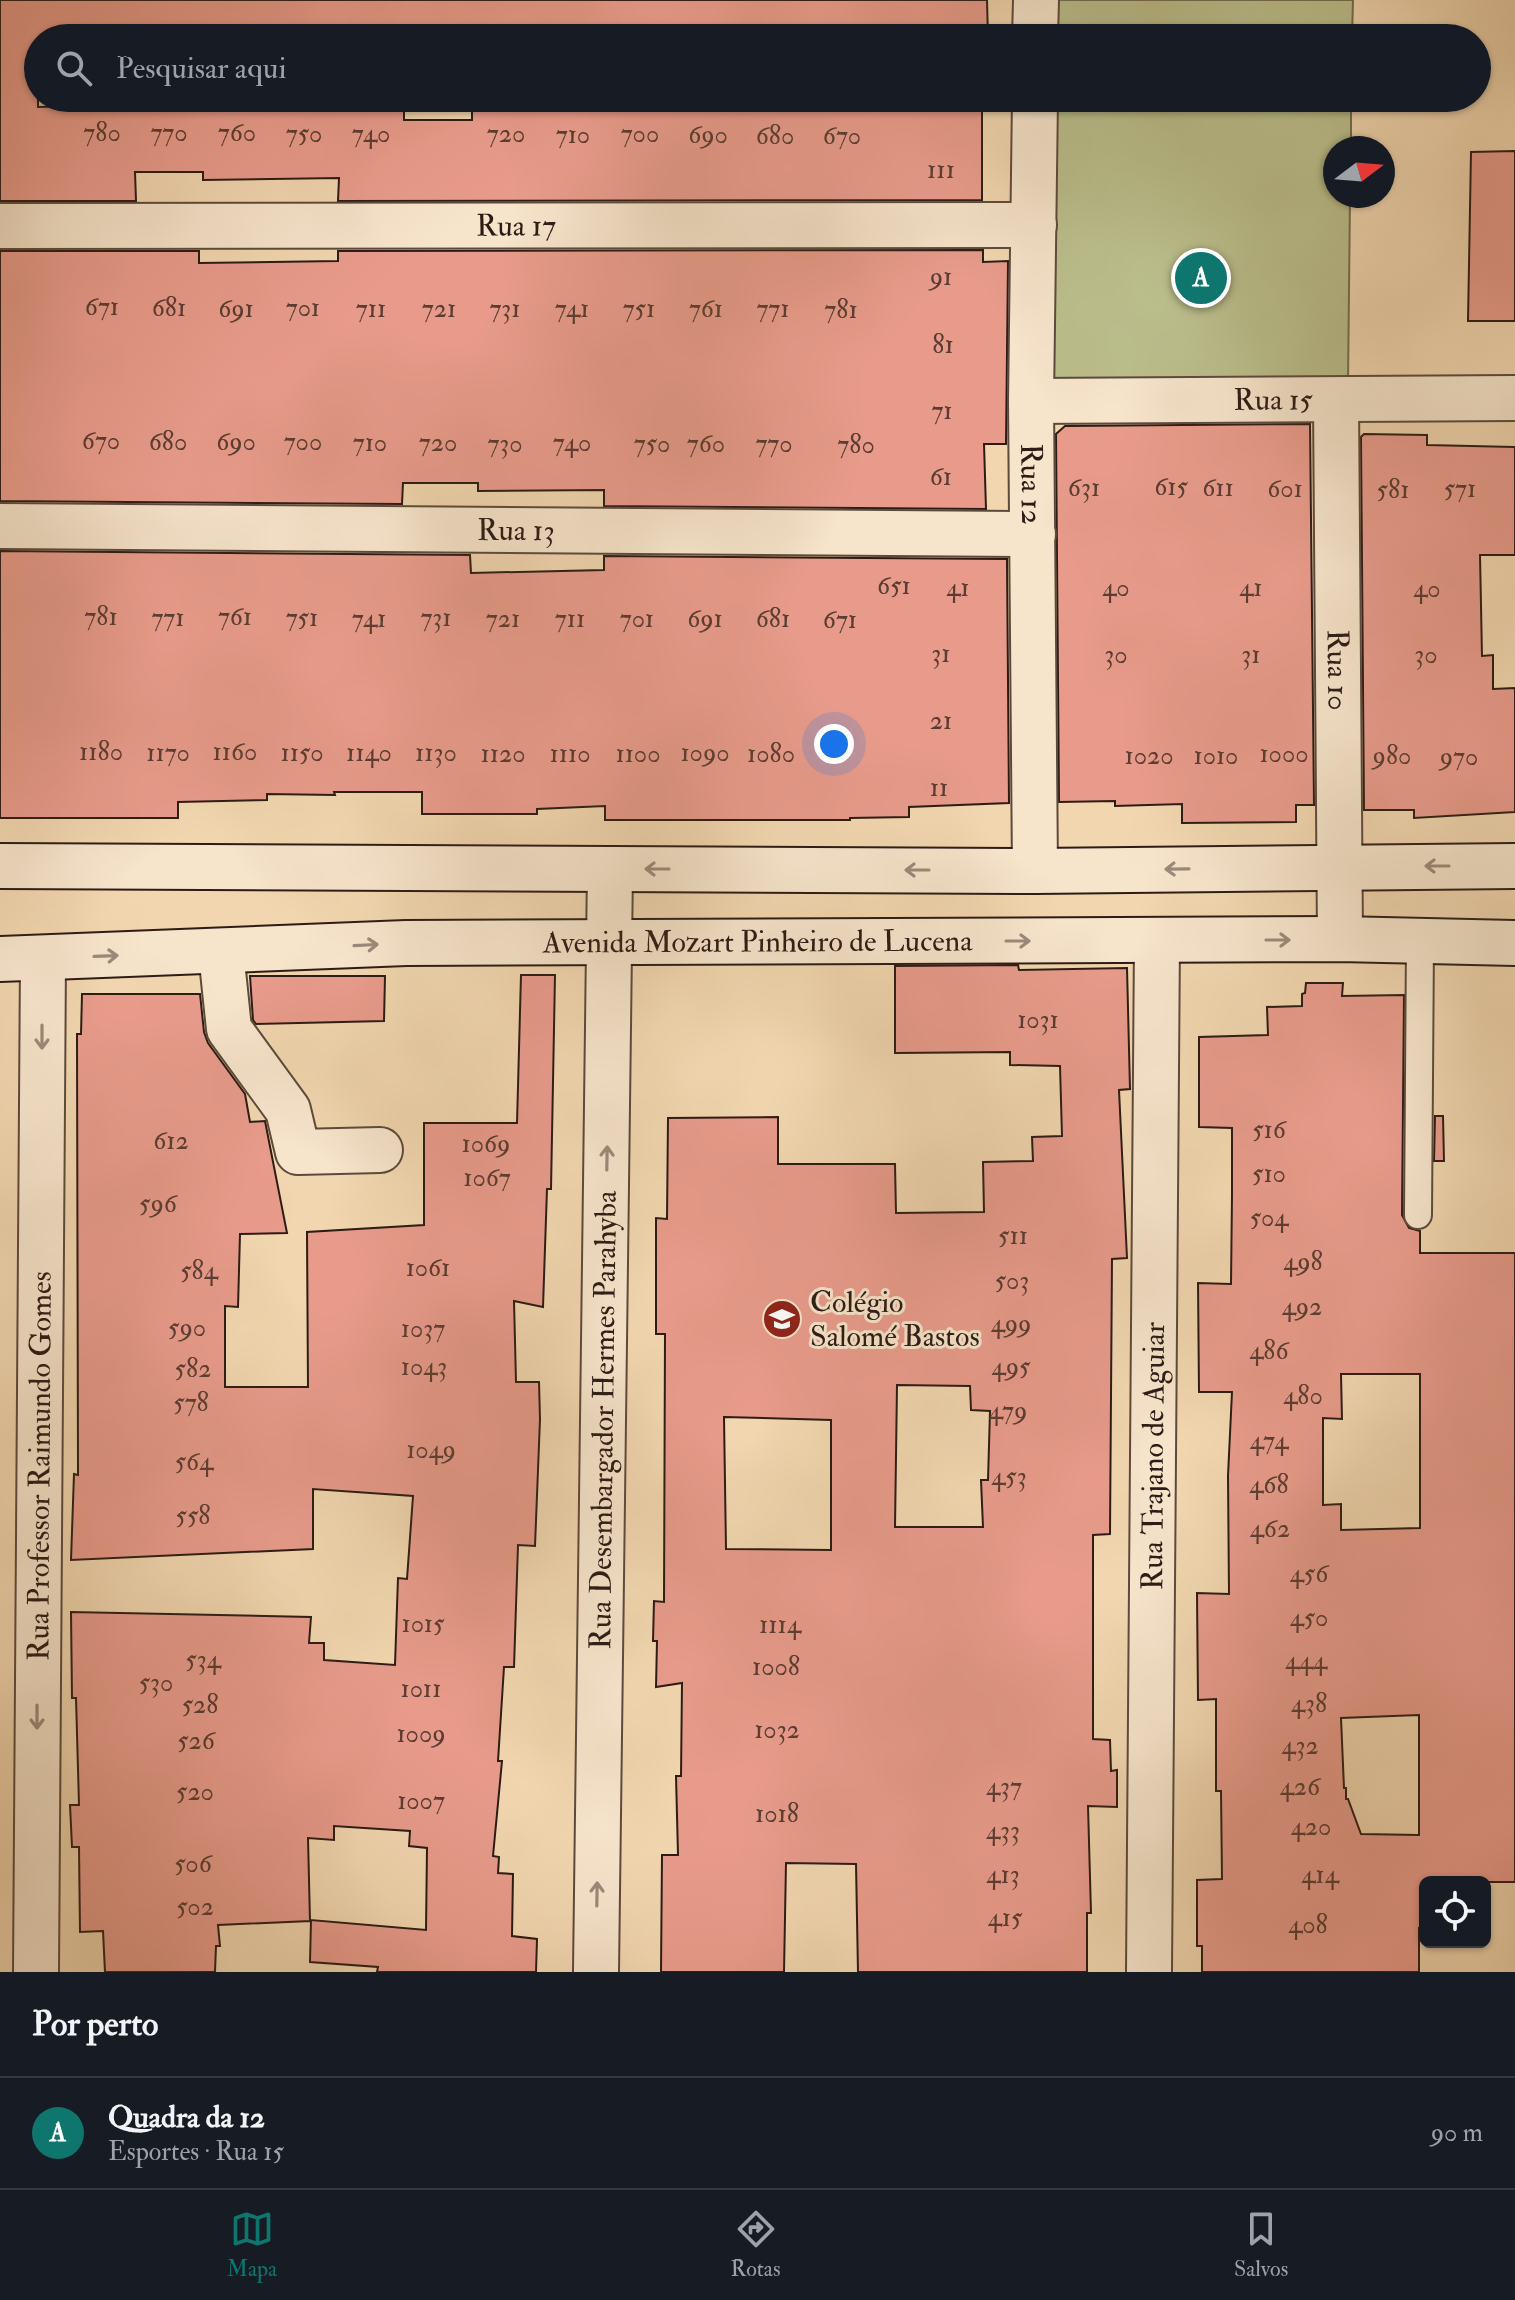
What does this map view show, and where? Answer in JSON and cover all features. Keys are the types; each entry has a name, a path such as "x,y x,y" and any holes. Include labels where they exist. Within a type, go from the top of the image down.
{"street":[{"path":"1035,24 1036,0"},
{"name":"Rua 12","path":"1035,112 1031,401 1035,871"},
{"name":"Rua 17","path":"0,226 1034,225"},
{"name":"Rua 15","path":"1031,401 1515,398"},
{"name":"Rua 10","path":"1336,400 1340,939"},
{"name":"Rua 13","path":"0,526 1033,534"},
{"path":"0,866 1035,871 1515,866"},
{"name":"Rua Desembargador Hermes Parahyba","path":"596,1972 610,869"},
{"name":"Avenida Mozart Pinheiro de Lucena","path":"0,959 406,943 1340,939 1515,943"},
{"name":"Rua Trajano de Aguiar","path":"1149,1972 1157,940"},
{"path":"221,952 229,1029 288,1110 298,1152 380,1150"},
{"name":"Rua Professor Raimundo Gomes","path":"36,1972 43,959"}],"lane":[{"path":"1418,1215 1420,941"}],"green space":[{"path":"1056,0 1353,0 1352,24 1056,24"},
{"path":"1055,112 1351,112 1351,136 1323,136 1323,208 1350,208 1348,384 1051,378"}],"building":[{"path":"0,0 987,0 988,24 24,24 24,112 404,112 404,120 472,120 472,112 982,112 982,200 338,201 339,178 203,180 203,172 135,172 136,201 0,201"},
{"path":"1515,151 1515,321 1468,321 1471,152"},
{"path":"983,250 983,262 1008,261 1006,444 984,444 986,509 604,506 604,490 478,491 478,483 403,483 402,504 0,501 0,251 199,251 199,263 338,261 338,251"},
{"path":"1310,424 1314,805 1296,805 1296,822 1182,823 1182,804 1115,806 1115,801 1059,802 1056,434 1065,426"},
{"path":"1364,434 1427,435 1427,445 1515,447 1515,555 1480,555 1482,656 1493,655 1493,689 1515,688 1515,812 1414,818 1414,810 1364,810 1361,437"},
{"path":"0,551 470,555 471,573 604,570 604,556 1007,559 1009,803 909,807 909,817 850,820 605,820 605,806 537,809 537,814 422,814 422,792 334,792 335,795 267,794 267,800 178,802 178,818 0,818"},
{"path":"1018,965 1019,970 1127,968 1130,1089 1119,1090 1127,1258 1112,1259 1110,1534 1093,1535 1093,1739 1110,1740 1111,1771 1117,1770 1117,1807 1088,1806 1091,1913 1087,1913 1087,1972 858,1972 856,1864 786,1863 784,1972 661,1972 662,1855 678,1855 676,1776 681,1776 682,1683 656,1687 657,1641 653,1641 654,1601 664,1602 665,1334 656,1334 656,1218 667,1219 668,1118 778,1117 778,1164 895,1164 896,1213 984,1212 983,1162 1033,1161 1032,1137 1062,1136 1060,1066 1010,1065 1010,1052 895,1053 895,966","holes":["897,1385 970,1386 971,1410 990,1411 988,1480 981,1480 983,1527 895,1527","724,1417 831,1420 831,1550 726,1549"]},
{"path":"521,975 555,975 551,1189 547,1189 543,1307 514,1301 516,1382 539,1382 540,1419 535,1546 518,1545 514,1667 504,1667 498,1761 502,1761 493,1856 499,1857 498,1873 513,1874 512,1936 537,1939 536,1972 377,1972 378,1967 310,1962 311,1920 426,1930 427,1848 409,1846 410,1831 334,1826 334,1840 308,1838 310,1921 218,1925 220,1946 216,1946 215,1972 105,1972 103,1931 80,1932 79,1847 72,1847 70,1805 79,1805 76,1698 72,1698 71,1612 311,1617 309,1643 324,1643 324,1660 395,1665 398,1578 407,1579 413,1496 313,1489 313,1549 71,1560 74,1474 78,1475 77,1034 81,1034 82,994 200,994 208,1043 245,1094 250,1122 265,1121 287,1233 240,1234 238,1307 225,1306 225,1387 308,1387 307,1232 424,1225 424,1123 517,1123"},
{"path":"250,976 385,976 384,1021 256,1024 253,1020"},
{"path":"1306,983 1343,983 1342,996 1404,995 1402,1215 1409,1228 1420,1231 1420,1253 1515,1253 1515,1882 1491,1882 1491,1876 1419,1876 1419,1972 1202,1972 1202,1946 1197,1946 1197,1880 1222,1879 1221,1791 1216,1791 1216,1699 1198,1700 1197,1593 1229,1594 1228,1476 1232,1392 1199,1392 1198,1283 1231,1284 1232,1128 1199,1127 1199,1037 1268,1035 1267,1007 1302,1006 1302,994 1305,993","holes":["1341,1374 1420,1374 1420,1528 1341,1530 1341,1504 1323,1505 1323,1418 1342,1419","1419,1715 1419,1835 1361,1834 1344,1788 1341,1718"]},
{"path":"1435,1116 1443,1116 1444,1161 1434,1161"}],"place":[{"name":"Quadra da 12","path":"1201,278"},
{"name":"Colégio Salomé Bastos","path":"782,1319"}]}
